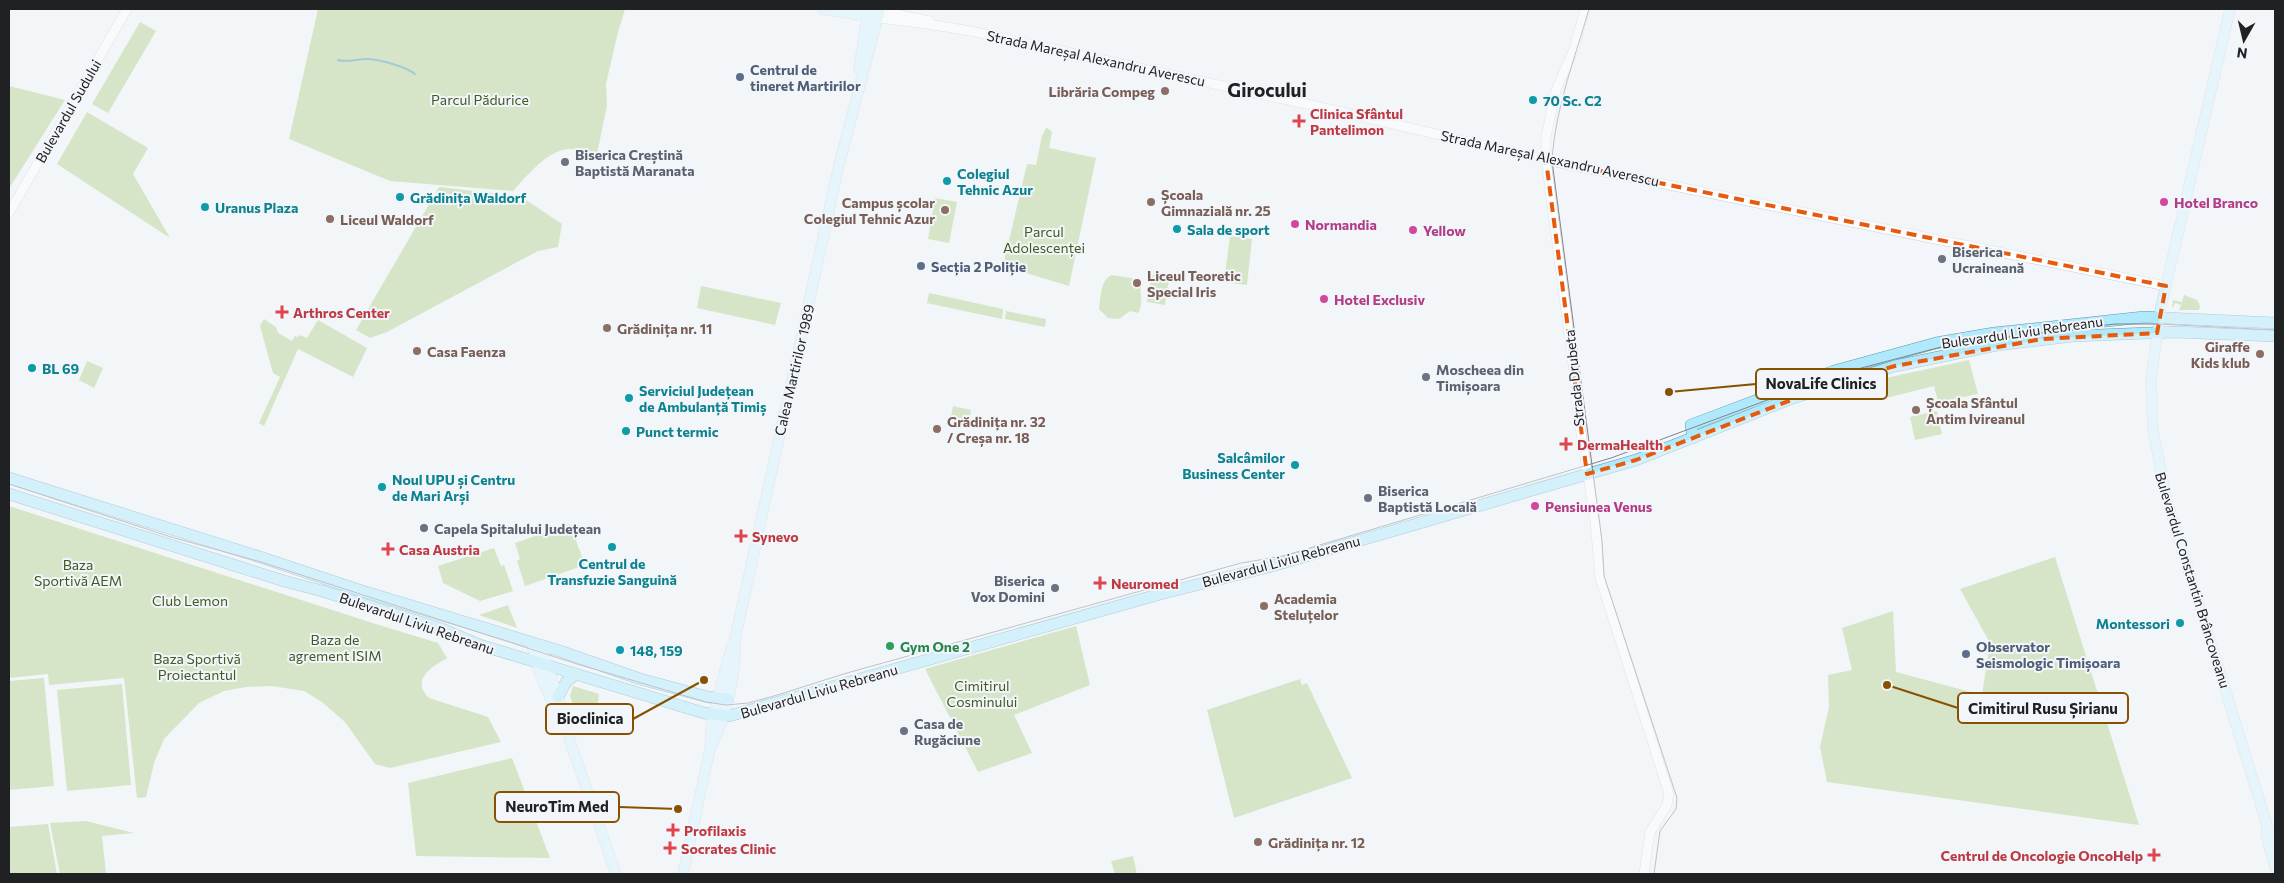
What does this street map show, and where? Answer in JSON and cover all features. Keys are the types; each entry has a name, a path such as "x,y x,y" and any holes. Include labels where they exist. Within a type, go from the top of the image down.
{"main road":[{"path":"822,9 873,12"},
{"name":"Bulevardul Constantin Brâncoveanu","path":"2230,9 2156,333 2151,380 2153,434 2162,485 2267,824 2275,841"},
{"name":"Calea Martirilor 1989","path":"683,874 710,749 735,659 735,639 839,165 856,102 873,12"},
{"name":"Bulevardul Liviu Rebreanu","path":"1693,438 1691,425 1834,371 1936,343 2023,329 2159,317 2275,323"},
{"name":"Bulevardul Liviu Rebreanu","path":"9,494 442,629 480,645 719,716 743,713 1155,595 1272,566 1636,460 1838,382 1943,355 2042,339 2156,333 2275,336"},
{"name":"Bulevardul Liviu Rebreanu","path":"9,478 359,590 597,663 640,679 723,699"},
{"path":"535,644 554,711 570,740"},
{"path":"542,664 558,697 570,740 616,874"},
{"path":"558,697 566,682 576,674"},
{"name":"Bulevardul Constantin Brâncoveanu","path":"2267,824 2266,834 2275,868"}],"street":[{"name":"Bulevardul Sudului","path":"9,213 128,9"},
{"name":"Strada Drubeta","path":"1585,9 1574,49 1556,90 1546,138 1546,160 1586,474 1596,531 1600,578 1668,788 1667,805 1652,828 1644,874"},
{"name":"Strada Mareșal Alexandru Averescu","path":"873,12 917,17 935,24 1338,111 1546,160 2166,286"}],"highlighted area":[{"path":"1546,160 2166,286 2157,333 2042,339 1895,366 1838,382 1636,460 1587,474"}],"green space":[{"name":"Parcul Pădurice","path":"318,9 625,9 606,84 607,105 597,154 579,150 561,150 545,159 513,191 390,181 289,139"},
{"path":"140,22 156,31 108,113 92,104"},
{"path":"9,86 65,100 10,187 9,187"},
{"path":"87,112 148,148 133,174 170,238 57,164"},
{"name":"Parcul Adolescenței","path":"1046,128 1052,132 1049,148 1096,158 1069,286 1003,266 1027,164 1036,165 1042,136"},
{"path":"439,187 510,195 522,200 523,198 562,224 558,247 538,251 387,332 370,338 356,330"},
{"path":"935,198 957,202 949,243 928,239"},
{"path":"1230,236 1252,239 1247,285 1224,282"},
{"path":"1112,275 1137,279 1142,283 1141,306 1138,313 1130,311 1119,319 1108,318 1099,309 1103,285 1105,280"},
{"path":"1152,275 1169,279 1165,305 1147,302"},
{"path":"701,286 781,303 775,325 697,308"},
{"path":"929,293 1003,309 1002,319 927,303"},
{"path":"2184,295 2197,300 2200,306 2199,310 2179,310 2181,305 2175,303 2173,308 2173,300 2182,302"},
{"path":"1006,311 1046,319 1045,327 1005,319"},
{"path":"264,319 276,327 278,333 292,341 295,336 298,337 300,335 307,338 318,320 367,348 353,377 298,349 264,426 259,423 280,377 273,373 260,326"},
{"path":"1969,360 1978,394 1938,402 1934,386 1878,400 1872,381"},
{"path":"87,361 103,368 94,388 79,380"},
{"path":"953,406 971,410 968,428 949,425"},
{"path":"1937,411 1942,434 1915,440 1910,417"},
{"path":"9,506 438,643 447,658 425,674 422,679 424,691 429,698 488,717 501,742 390,768 375,764 345,722 322,702 304,691 272,686 246,687 224,691 199,703 164,739 154,763 146,797 137,798 124,678 49,685 48,674 9,678"},
{"path":"570,524 585,565 525,586 517,561 520,559 515,543"},
{"path":"494,548 501,566 504,565 513,591 480,601 443,583 438,566"},
{"path":"2055,557 2139,825 1827,782 1820,747 1829,707 1828,675 1852,670 1842,628 1893,611 1896,672 1982,695 1990,643 1960,589"},
{"path":"508,605 517,628 479,615"},
{"name":"Cimitirul Cosminului","path":"1076,626 1090,685 1014,715 1032,753 978,772 925,669"},
{"path":"44,678 54,786 9,790 9,681"},
{"path":"1300,679 1302,685 1307,683 1352,778 1234,818 1207,710"},
{"path":"122,684 131,785 67,791 57,690"},
{"path":"573,686 599,694 597,711 602,727 582,733 570,696"},
{"path":"512,758 550,858 416,856 408,783"},
{"path":"86,821 134,833 102,836 106,874 60,874 50,823"},
{"path":"48,824 57,874 9,874 9,827"},
{"path":"1133,856 1137,874 1115,874 1111,861"}],"waterway":[{"path":"338,60 365,59 387,62 415,74"}],"tram line":[{"path":"1589,9 1561,103 1552,161 1602,541 1604,576 1677,798 1676,809 1660,831 1654,874"},
{"path":"9,484 171,537 261,562 577,664 706,702 726,705 748,703 774,696 847,673 1241,563 1283,556 1611,458 1835,375 1941,347 1995,338 2115,324 2158,324 2275,330"}],"place":[{"name":"Centrul de tineret Martirilor","path":"740,77"},
{"name":"Librăria Compeg","path":"1165,91"},
{"name":"70 Sc. C2","path":"1533,100"},
{"name":"Clinica Sfântul Pantelimon","path":"1299,121"},
{"name":"Biserica Creștină Baptistă Maranata","path":"565,162"},
{"name":"Colegiul Tehnic Azur","path":"947,181"},
{"name":"Grădinița Waldorf","path":"400,197"},
{"name":"Școala Gimnazială nr. 25","path":"1151,202"},
{"name":"Hotel Branco","path":"2164,202"},
{"name":"Uranus Plaza","path":"205,207"},
{"name":"Campus școlar Colegiul Tehnic Azur","path":"945,210"},
{"name":"Liceul Waldorf","path":"330,219"},
{"name":"Normandia","path":"1295,224"},
{"name":"Sala de sport","path":"1177,229"},
{"name":"Yellow","path":"1413,230"},
{"name":"Biserica Ucraineană","path":"1942,259"},
{"name":"Secția 2 Poliție","path":"921,266"},
{"name":"Liceul Teoretic Special Iris","path":"1137,283"},
{"name":"Hotel Exclusiv","path":"1324,299"},
{"name":"Arthros Center","path":"282,312"},
{"name":"Grădinița nr. 11","path":"607,328"},
{"name":"Casa Faenza","path":"417,351"},
{"name":"Giraffe Kids klub","path":"2260,354"},
{"name":"BL 69","path":"32,368"},
{"name":"Moscheea din Timișoara","path":"1426,377"},
{"name":"NovaLife Clinics","path":"1669,392"},
{"name":"Serviciul Județean de Ambulanță Timiș","path":"629,398"},
{"name":"Școala Sfântul Antim Ivireanul","path":"1916,410"},
{"name":"Grădinița nr. 32 / Creșa nr. 18","path":"937,429"},
{"name":"Punct termic","path":"626,431"},
{"name":"DermaHealth","path":"1566,444"},
{"name":"Salcâmilor Business Center","path":"1295,465"},
{"name":"Noul UPU și Centru de Mari Arși","path":"382,487"},
{"name":"Biserica Baptistă Locală","path":"1368,498"},
{"name":"Pensiunea Venus","path":"1535,506"},
{"name":"Capela Spitalului Județean","path":"424,528"},
{"name":"Synevo","path":"741,536"},
{"name":"Centrul de Transfuzie Sanguină","path":"612,547"},
{"name":"Casa Austria","path":"388,549"},
{"name":"Neuromed","path":"1100,583"},
{"name":"Biserica Vox Domini","path":"1055,588"},
{"name":"Academia Steluțelor","path":"1264,606"},
{"name":"Montessori","path":"2180,623"},
{"name":"Gym One 2","path":"890,646"},
{"name":"148, 159","path":"620,650"},
{"name":"Observator Seismologic Timișoara","path":"1966,654"},
{"name":"Bioclinica","path":"704,680"},
{"name":"Cimitirul Rusu Șirianu","path":"1887,685"},
{"name":"Casa de Rugăciune","path":"904,731"},
{"name":"NeuroTim Med","path":"678,809"},
{"name":"Profilaxis","path":"673,830"},
{"name":"Grădinița nr. 12","path":"1258,842"},
{"name":"Socrates Clinic","path":"670,848"},
{"name":"Centrul de Oncologie OncoHelp","path":"2154,855"}],"district":[{"name":"Girocului","path":"1267,89"}],"park label":[{"name":"Baza Sportivă AEM","path":"78,572"},
{"name":"Club Lemon","path":"190,600"},
{"name":"Baza de agrement ISIM","path":"335,648"},
{"name":"Baza Sportivă Proiectantul","path":"197,666"}]}
